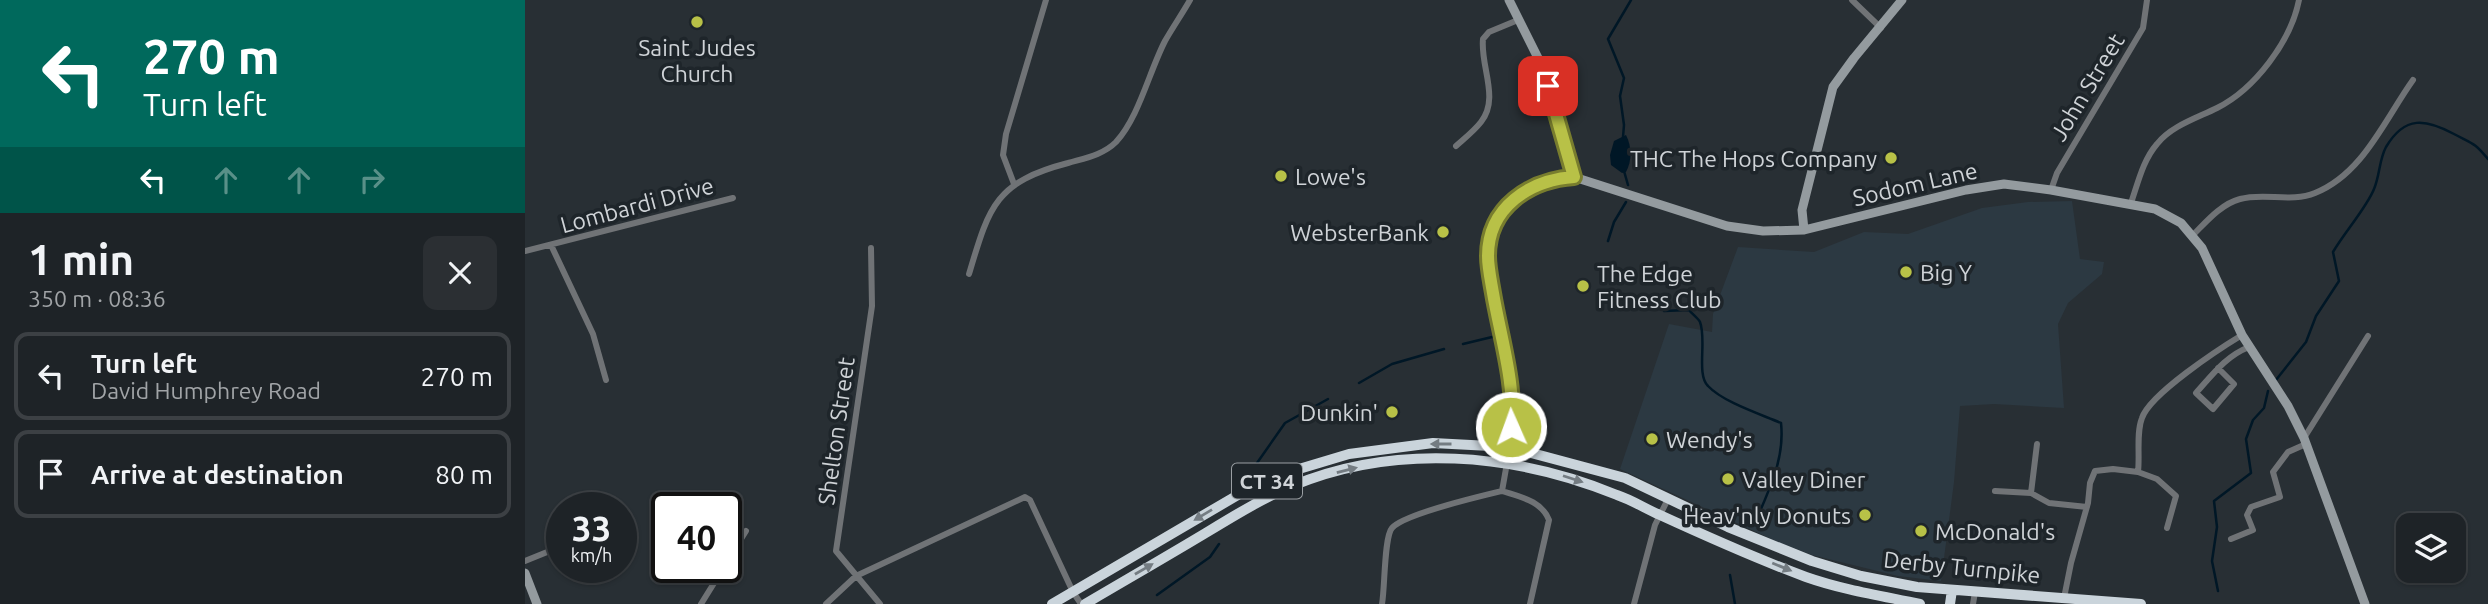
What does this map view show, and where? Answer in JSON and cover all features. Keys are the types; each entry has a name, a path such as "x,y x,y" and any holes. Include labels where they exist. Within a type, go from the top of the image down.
{"highway":[{"name":"CT 34","path":"1052,604 1243,492 1300,468 1349,454 1403,446 1453,444 1509,447"},
{"name":"Derby Turnpike","path":"1509,447 1625,478 1662,497 1812,561 1861,576 1917,587 2141,604"},
{"name":"CT 34","path":"1083,604 1251,506 1292,486 1350,468 1404,460 1459,458 1507,463"},
{"name":"Derby Turnpike","path":"1507,463 1567,477 1618,495 1808,577 1856,591 1920,604"},
{"path":"1655,512 1662,497"},
{"path":"1950,604 1952,590"}],"street":[{"path":"1014,184 1003,155 1006,134 1046,0"},
{"path":"969,274 982,229 996,203 1014,184 1046,169 1091,157 1115,143 1126,128 1165,41 1190,0"},
{"path":"1509,0 1541,64 1574,177"},
{"path":"1852,0 1881,28"},
{"path":"1804,230 1802,210 1833,87 1902,0"},
{"name":"John Street","path":"2051,190 2057,173 2143,28 2147,0"},
{"path":"2131,203 2146,161 2156,144 2177,128 2231,100 2258,75 2288,32 2299,0"},
{"path":"1456,146 1480,124 1488,109 1490,97 1483,39 1489,32 1518,20"},
{"path":"2193,235 2234,201 2250,197 2310,195 2323,190 2351,170 2413,80"},
{"name":"Sodom Lane","path":"1507,463 1513,414 1488,254 1491,237 1503,212 1532,186 1556,178 1574,177 1727,226 1763,231 1804,230 1966,190 2004,184 2131,203 2169,215 2193,235 2202,248 2242,335 2288,406 2305,441 2365,604"},
{"name":"Lombardi Drive","path":"525,251 733,198"},
{"name":"Lombardi Drive","path":"551,245 593,334 607,380"},
{"name":"Shelton Street","path":"871,248 872,306 836,551 880,604"},
{"path":"2138,472 2141,420 2148,405 2213,353 2242,335"},
{"path":"2231,539 2253,530 2247,514 2251,507 2280,497 2273,472 2288,452 2305,441 2368,336"},
{"path":"2218,368 2234,384 2213,409 2196,393 2218,368 2231,355 2249,347"},
{"path":"2031,494 2037,444"},
{"path":"1502,491 1507,463"},
{"path":"2064,598 2087,507 2090,482 2095,471 2113,469 2138,472 2157,479 2176,496 2167,528"},
{"path":"1382,604 1388,540 1392,528 1402,521 1422,514 1502,491 1538,504 1546,511 1549,520 1530,604"},
{"path":"1996,491 2031,494 2049,503 2087,507"},
{"path":"826,604 856,576 1024,497 1030,500 1073,592 1083,604"},
{"path":"1634,604 1655,512"},
{"path":"742,537 746,531"},
{"path":"525,561 546,552"},
{"path":"525,573 537,604"},
{"path":"701,604 714,583"},
{"path":"1973,604 1975,592"}],"shaded area":[{"path":"2072,201 2080,259 2104,262 2102,274 2068,303 2058,324 2064,408 1994,404 1960,406 1954,482 1941,581 1898,576 1812,555 1780,543 1620,469 1669,324 1712,332 1713,314 1738,247 1814,252 1864,232 1908,234 1982,208 2028,202"}],"water":[{"path":"1626,135 1630,159 1626,172 1622,173 1611,165 1610,155 1614,141"}],"waterway":[{"path":"1623,137 1620,96 1624,78 1608,39 1631,0"},
{"path":"2276,380 2306,342 2316,316 2339,281 2333,252 2371,196 2384,152 2393,137 2408,125 2434,125 2473,144 2488,159"},
{"path":"1624,171 1628,185"},
{"path":"1608,241 1614,222 1626,202"},
{"path":"1664,311 1689,310 1700,322 1703,338 1702,365 1704,381 1708,386 1732,402 1781,423 1778,461 1756,521"},
{"path":"1463,344 1492,337"},
{"path":"1359,383 1392,364 1444,349"},
{"path":"2218,591 2212,561 2217,527 2214,501 2251,473 2246,439 2253,420 2264,408 2268,391"},
{"path":"1257,463 1285,423 1328,399"},
{"path":"1157,595 1210,557 1219,544"},
{"path":"1730,575 1735,604"}],"place":[{"name":"Saint Judes Church","path":"697,22"},
{"name":"THC The Hops Company","path":"1891,158"},
{"name":"Lowe's","path":"1281,176"},
{"name":"WebsterBank","path":"1443,232"},
{"name":"Big Y","path":"1906,272"},
{"name":"The Edge Fitness Club","path":"1583,286"},
{"name":"Dunkin'","path":"1392,412"},
{"name":"Wendy's","path":"1652,439"},
{"name":"Valley Diner","path":"1728,479"},
{"name":"Heav'nly Donuts","path":"1865,515"},
{"name":"McDonald's","path":"1921,531"}],"route":[{"path":"1511,427 1513,414 1489,270 1488,248 1498,218 1507,205 1519,195 1532,186 1556,178 1574,177 1548,86"}]}
